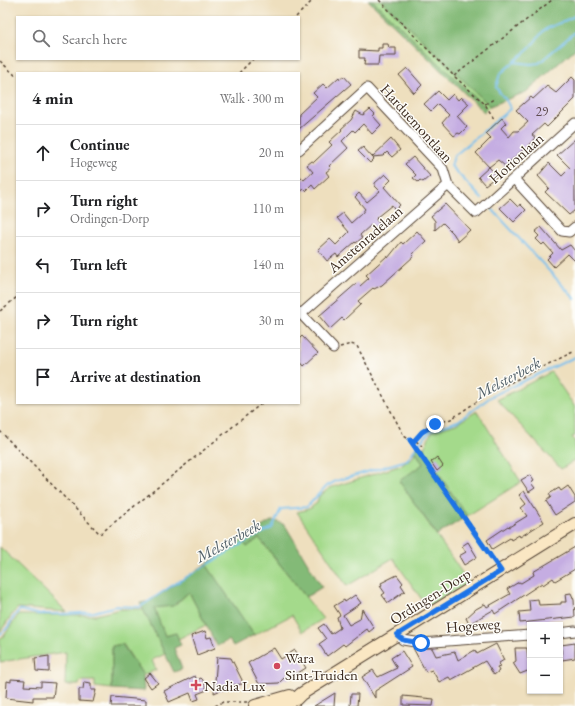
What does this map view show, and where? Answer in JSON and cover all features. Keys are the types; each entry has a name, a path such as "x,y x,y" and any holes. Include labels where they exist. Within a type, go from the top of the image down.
{"main road":[{"name":"Ordingen-Dorp","path":"279,706 296,699 301,694 575,524"},
{"name":"Ordingen-Dorp","path":"253,704 301,694"}],"street":[{"name":"Harduemontlaan","path":"300,149 367,88 443,169 448,185 476,214"},
{"name":"Horionlaan","path":"476,214 515,180 575,123"},
{"path":"515,180 562,231 567,233 575,227"},
{"name":"Amstenradelaan","path":"300,313 448,185"},
{"path":"300,313 333,348"},
{"path":"563,633 575,631"},
{"name":"Hogeweg","path":"397,635 403,640 421,643 527,635"}],"path":[{"path":"297,16 313,0"},
{"path":"379,0 454,76 485,104 494,118"},
{"path":"454,76 552,0"},
{"path":"240,72 252,60"},
{"path":"0,61 16,75"},
{"path":"485,104 494,99"},
{"path":"0,311 16,298"},
{"path":"333,348 351,344 356,346 404,436 414,445 501,571"},
{"path":"415,441 422,432 435,424 451,419 491,392 575,351"},
{"path":"0,431 100,534 261,404"},
{"path":"410,440 415,441 422,446"},
{"path":"215,706 223,702 253,704"}],"green space":[{"path":"368,0 372,0 487,109 484,112"},
{"path":"372,0 381,0 490,106 487,109"},
{"path":"381,0 575,0 575,49 526,92 490,106"},
{"path":"551,372 575,407 575,436 572,437 575,442 575,460 561,469 497,400"},
{"path":"477,411 521,482 467,516 424,452 424,448 432,431 456,424"},
{"path":"418,446 424,448 424,452 467,516 437,535 399,481 423,464 415,450"},
{"path":"415,450 423,464 400,482 469,583 427,607 393,558 347,586 297,512 309,509 317,503 319,496 330,488 402,465 413,457"},
{"path":"271,521 276,521 285,525 322,587 306,597 259,538 247,547 241,540"},
{"path":"259,538 323,619 302,632 292,615 254,635 206,564 241,540 247,547"},
{"path":"0,547 67,612 18,608 0,632"},
{"path":"206,564 254,635 233,646 229,640 217,646 189,592 173,606 154,608 165,636 176,633 181,645 174,648 182,669 174,672 140,603 150,601"},
{"path":"189,592 206,625 178,639 176,633 165,636 154,608 177,603"},
{"path":"121,609 143,609 165,654 152,660 156,670 143,675 123,644 112,646 112,689 95,687 95,681 80,681 79,685 65,685 66,652 0,662 0,638 4,636 18,615 96,615"},
{"path":"122,644 143,675 144,691 112,689 112,646"}],"building":[{"path":"382,44 388,44 389,48 396,48 396,56 379,56 378,65 364,65 365,58 359,58 359,50 378,51 378,48 382,48"},
{"path":"407,68 422,85 414,93 399,75"},
{"path":"344,76 351,84 300,128 300,113 317,97 313,93 323,84 327,88 339,77 340,79"},
{"path":"572,77 575,80 575,99 547,127 544,124 532,135 536,138 505,166 498,160 489,167 476,153 491,138 486,133 502,118 506,123 501,128 509,137 514,131 518,131 528,122 516,110 531,97 533,99 547,86 556,93"},
{"path":"438,91 447,100 453,94 458,100 461,97 469,104 457,116 467,127 460,134 458,133 454,136 442,123 449,115 438,104 431,111 424,104"},
{"path":"370,109 375,114 373,116 381,125 372,134 363,124 355,132 353,130 342,141 348,148 329,166 331,168 326,172 329,176 315,189 312,185 306,191 304,189 300,192 300,176 304,180 313,172 307,165 312,161 314,162 332,145 329,142 351,120 356,111 363,115"},
{"path":"391,139 400,150 392,157 387,152 383,156 372,157"},
{"path":"575,139 575,210 569,215 545,192 549,188 538,176 549,163 562,176 570,168 557,155"},
{"path":"363,147 374,159 370,163 358,151"},
{"path":"413,157 430,176 423,182 420,180 418,182 413,178 416,175 405,164"},
{"path":"489,167 497,176 485,185 478,177"},
{"path":"385,174 391,180 384,187 400,205 395,210 392,205 377,217 376,220 380,224 374,229 371,225 360,235 362,238 356,243 355,242 338,257 336,254 327,261 318,250 330,239 336,245 349,232 337,218 343,213 351,223 362,213 365,209 355,197 359,193 367,202 380,191 375,186 375,183"},
{"path":"510,199 518,207 520,204 526,210 514,222 500,208"},
{"path":"445,204 470,230 458,241 453,233 443,223 435,230 435,221 431,216"},
{"path":"541,227 561,250 570,245 575,251 575,261 568,254 554,267 547,259 553,253 544,243 542,245 536,239 539,236 535,232"},
{"path":"417,231 426,241 412,254 414,256 382,285 374,289 373,288 358,301 361,304 344,320 342,318 330,329 319,316 357,283 360,286 369,278 366,275 387,256 388,258 401,242 403,244"},
{"path":"302,336 318,353 304,366 300,361 300,338"},
{"path":"437,457 443,466 437,471 431,462"},
{"path":"530,475 534,481 531,483 535,488 529,492 521,480"},
{"path":"568,486 575,497 575,502 555,515 546,501 551,497 549,494 559,488 561,491"},
{"path":"524,491 544,522 520,537 519,535 511,540 510,538 492,549 487,540 508,526 509,527 527,516 521,508 526,504 519,495"},
{"path":"468,542 477,557 464,565 459,556 466,552 462,546"},
{"path":"575,547 575,569 555,581 553,578 543,585 542,583 495,614 493,610 469,624 466,618 476,609 485,604 487,607 510,594 507,589 534,575 533,572"},
{"path":"397,575 403,583 401,585 405,591 388,603 382,595 385,593 380,586 382,585 381,583"},
{"path":"571,593 574,600 575,617 520,623 519,612 530,611 529,600 538,599 539,605 561,604 561,602 566,602 565,594"},
{"path":"355,595 361,603 343,615 349,625 360,619 362,609 374,628 369,632 367,629 345,646 343,644 327,656 319,644 326,639 318,628 324,624 331,634 340,628 337,617 340,615 334,606 344,600 345,602"},
{"path":"205,631 207,638 211,637 215,648 197,655 191,636"},
{"path":"575,643 575,658 563,660 563,645"},
{"path":"496,644 504,660 499,663 500,666 497,667 499,671 494,675 485,661 451,680 449,677 439,682 432,670 426,672 413,648 432,648 436,656 455,652 458,660 475,650 477,654"},
{"name":"Wara Sint-Truiden","path":"274,648 281,659 295,650 306,668 288,679 284,678 279,683 259,684 248,663"},
{"path":"515,648 527,648 527,671 520,674 513,663 516,661"},
{"path":"402,651 412,667 375,691 375,698 362,677 373,670 378,677 397,668 391,658"},
{"path":"49,656 49,672 36,671 35,658"},
{"path":"217,657 231,658 242,680 242,684 233,685 214,693"},
{"path":"150,673 158,683 151,688 144,678"},
{"path":"195,676 197,680 201,678 203,680 207,690 197,694 199,699 193,701 190,693 169,702 164,691"},
{"path":"11,679 25,680 24,686 41,687 41,682 55,683 53,697 33,697 33,701 6,698 7,681 11,682"},
{"path":"84,682 91,683 91,690 96,690 93,702 79,701 79,689 83,689"},
{"path":"335,693 334,706 314,706 327,698"},
{"path":"351,694 358,694 357,706 350,706"},
{"path":"403,696 434,699 433,706 403,705"},
{"path":"112,697 146,700 146,706 111,706"}],"waterway":[{"name":"Melsterbeek","path":"482,199 451,166 454,156 510,109 508,102 496,87 500,74 529,49 544,30 575,16"},
{"path":"514,62 531,64 539,63 575,32"},
{"name":"Melsterbeek","path":"492,209 575,299"},
{"name":"Melsterbeek","path":"0,634 6,629 14,616 20,610 38,614 66,614 94,612 116,606 140,607 173,585 252,538 272,528 281,509 307,507 325,487 336,481 407,460 431,430 458,421 492,396 575,357"}],"place":[{"name":"Wara Sint-Truiden","path":"277,666"},
{"name":"Nadia Lux","path":"196,685"}],"route":[{"path":"421,643 403,640 397,635 501,571 434,472 410,440 414,441 422,432 435,424"}]}
